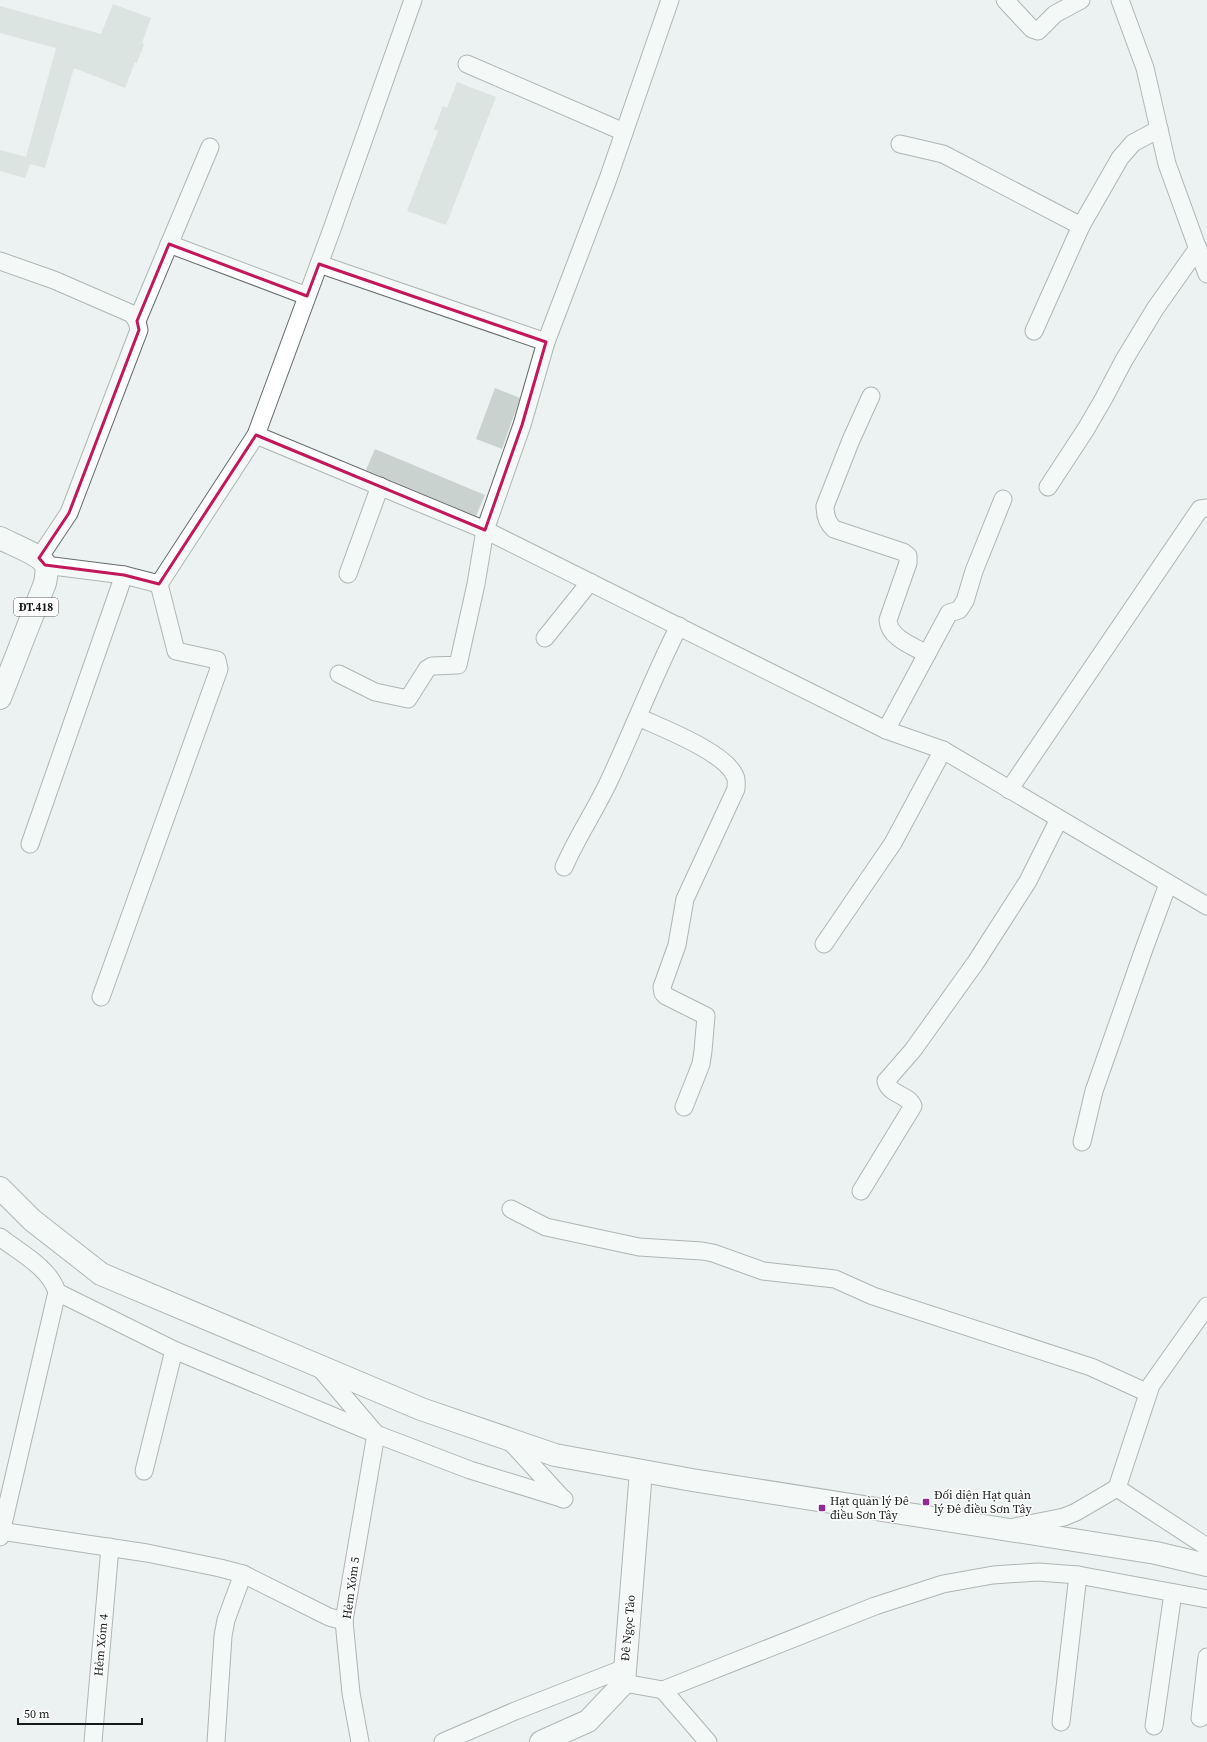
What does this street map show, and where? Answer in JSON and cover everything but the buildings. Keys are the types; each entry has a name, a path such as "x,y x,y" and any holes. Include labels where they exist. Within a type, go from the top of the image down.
{"main road":[{"path":"0,538 42,561"},
{"name":"ĐT.418","path":"0,698 45,583 47,573 42,561"},
{"path":"0,1188 32,1220 101,1274 421,1408 555,1455 692,1480 1156,1553 1207,1565"},
{"name":"Đê Ngọc Tảo","path":"624,1675 641,1471"},
{"path":"541,1742 588,1721 624,1675"}],"street":[{"path":"101,997 219,669 216,660 176,651 159,584 256,435 319,264 413,0"},
{"path":"340,674 382,694 408,699 427,669 432,666 458,665 476,584 485,530 522,425 546,342 580,255 670,0"},
{"path":"1005,0 1032,29 1038,31 1055,14 1081,0"},
{"path":"1120,0 1145,68 1167,164 1207,274"},
{"path":"467,64 624,132"},
{"path":"1034,331 1080,226 1120,158 1133,143 1159,129"},
{"path":"900,144 943,154 1080,226"},
{"path":"137,321 210,147"},
{"path":"169,244 307,296"},
{"path":"1048,487 1086,430 1124,360 1155,309 1198,248"},
{"path":"0,260 54,280 130,313 137,321 139,330 69,514 42,561 124,575 159,584"},
{"path":"319,264 546,342"},
{"path":"871,396 850,440 825,506 827,521 834,529 903,552 908,556 908,564 888,620 888,627 893,634 927,654"},
{"path":"256,435 485,530 886,730 943,750 1207,906"},
{"path":"348,574 380,486"},
{"path":"886,730 950,613 959,610 965,600 974,571 1003,499"},
{"path":"1009,790 1205,506"},
{"path":"30,844 124,575"},
{"path":"545,638 590,582"},
{"path":"564,867 573,848 598,806 663,658 679,626"},
{"path":"638,717 697,744 730,767 736,778 736,789 685,899 682,909 677,945 662,987 663,993 666,996 706,1016 701,1064 684,1107"},
{"path":"824,944 893,843 943,750"},
{"path":"861,1191 913,1106 911,1102 889,1089 886,1081 914,1050 980,956 1028,882 1059,819"},
{"path":"1082,1142 1094,1091 1168,884"},
{"path":"511,1208 546,1226 639,1247 702,1251 713,1253 763,1271 836,1279 873,1296 1091,1367 1148,1393"},
{"path":"0,1237 39,1266 54,1281 57,1292 0,1531 0,1537"},
{"path":"57,1292 174,1350 376,1434 470,1470 564,1499 508,1439"},
{"path":"1004,1529 1064,1517 1076,1512 1117,1488 1151,1385 1207,1306"},
{"path":"144,1471 174,1350"},
{"path":"317,1364 376,1434"},
{"name":"Hẻm Xóm 5","path":"360,1742 351,1692 344,1621 376,1434"},
{"path":"1117,1488 1207,1547"},
{"path":"0,1531 110,1547 220,1568 243,1574 329,1617 344,1621"},
{"name":"Hẻm Xóm 4","path":"93,1742 110,1547"},
{"path":"663,1690 875,1606 944,1584 993,1575 1038,1572 1078,1575 1207,1599"},
{"path":"216,1742 223,1636 226,1620 243,1574"},
{"path":"1061,1722 1078,1575"},
{"path":"1154,1726 1173,1593"},
{"path":"1200,1718 1207,1657"},
{"path":"444,1742 515,1711 624,1675 663,1690 708,1742"}],"highlighted area":[{"path":"169,244 307,296 319,264 546,342 522,425 485,530 256,435 159,584 124,575 45,565 39,558 69,513 139,330 137,321"}],"place":[{"name":"Đối diện Hạt quản lý Đê điều Sơn Tây","path":"926,1502"},
{"name":"Hạt quản lý Đê điều Sơn Tây","path":"822,1508"}]}
